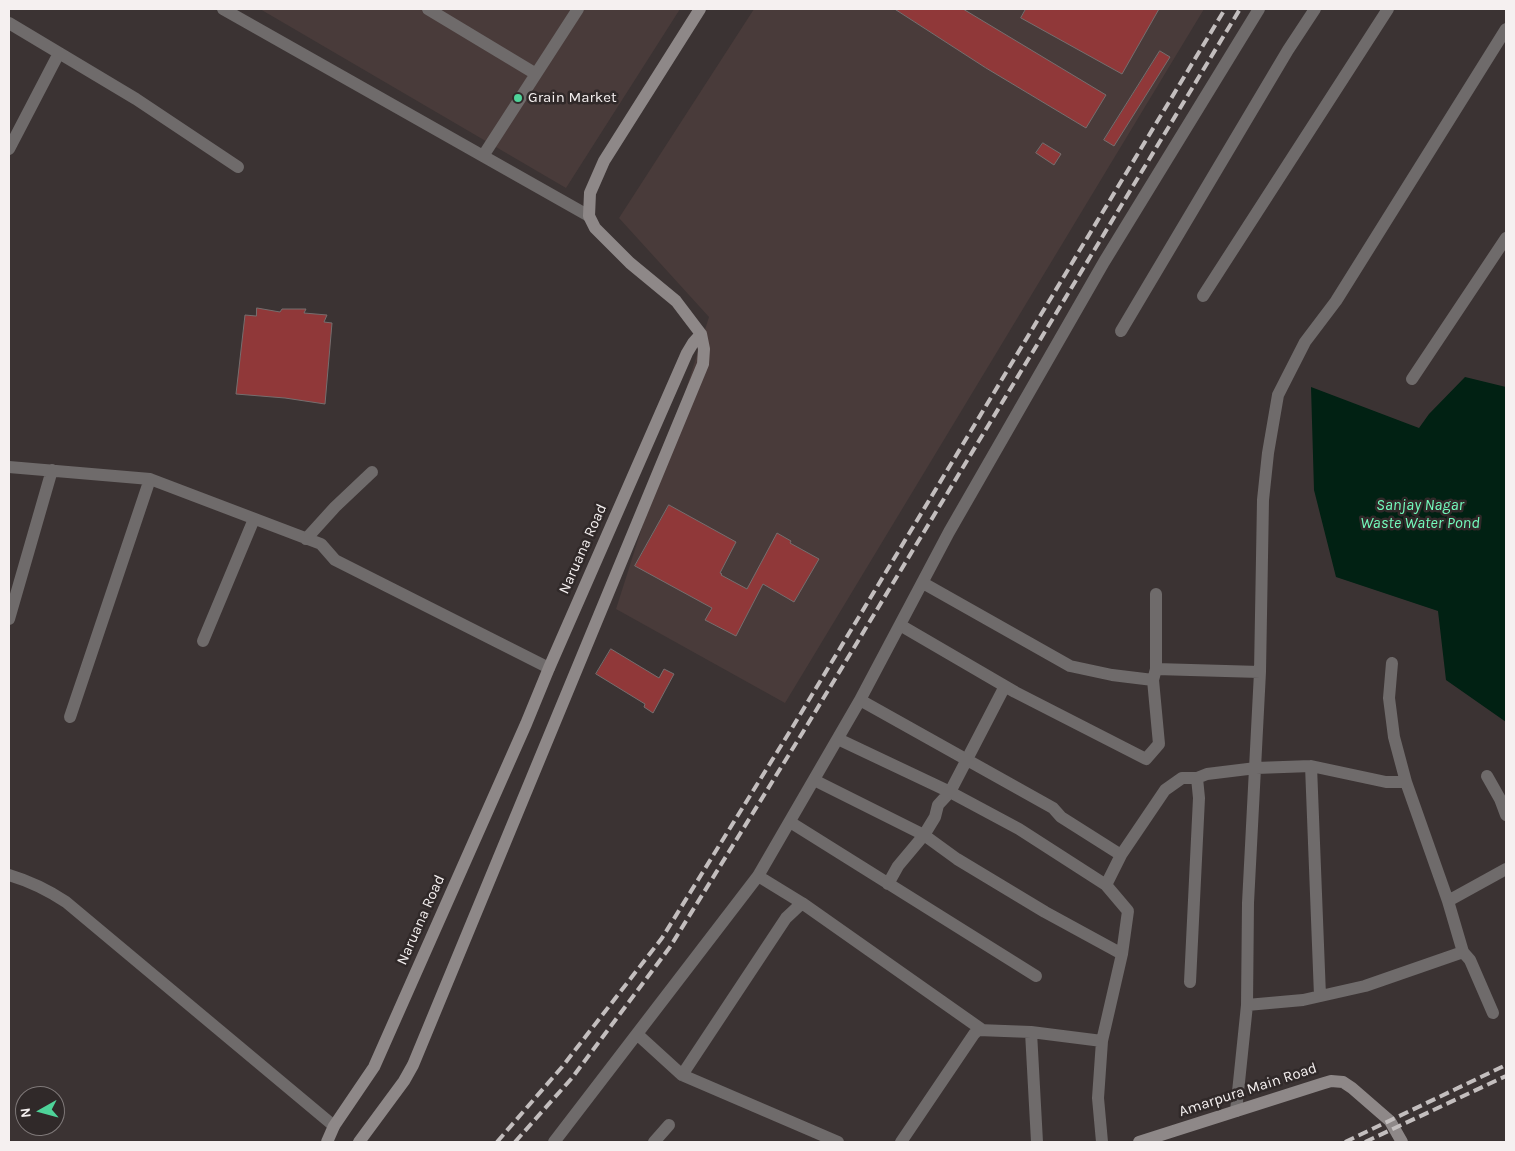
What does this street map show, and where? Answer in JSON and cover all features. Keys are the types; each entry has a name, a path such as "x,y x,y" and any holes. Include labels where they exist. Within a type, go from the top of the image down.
{"street":[{"path":"223,9 589,216"},
{"path":"428,9 536,74"},
{"path":"483,156 578,9"},
{"path":"359,1142 404,1081 412,1066 701,369 704,349 701,334 676,301 630,263 595,228 589,216 590,193 604,162 700,9"},
{"path":"554,1142 758,876 860,700 949,532 1104,262 1259,9"},
{"path":"1121,331 1288,50 1316,9"},
{"path":"1202,296 1388,9"},
{"path":"9,23 136,99 238,167"},
{"path":"1236,1111 1247,1006 1248,903 1260,672 1263,500 1268,453 1278,394 1305,342 1336,301 1506,29"},
{"path":"9,149 59,53"},
{"path":"1412,379 1506,238"},
{"name":"Naruana Road","path":"327,1142 334,1126 374,1067 687,353 692,343 701,334"},
{"path":"9,466 150,479 321,544 335,560 549,668"},
{"path":"9,619 52,470"},
{"path":"306,539 335,507 372,472"},
{"path":"70,717 150,479"},
{"path":"203,642 254,519"},
{"path":"923,583 1070,666 1112,675 1260,672"},
{"path":"900,625 1006,686 1146,759 1159,744 1154,675 1156,594"},
{"path":"1392,663 1389,698 1394,737 1406,782 1448,901 1463,952 1470,960 1493,1012"},
{"path":"888,884 898,866 924,835 935,817 938,806 950,792 1006,686"},
{"path":"860,700 1053,808 1061,817 1121,855"},
{"path":"838,739 950,792 1019,829 1106,885 1128,911 1122,954 1102,1041 1098,1098 1102,1142"},
{"path":"1106,885 1121,855 1165,790 1182,778 1197,778 1207,774 1256,768 1311,766 1386,782 1406,782"},
{"path":"1311,766 1320,996"},
{"path":"1487,776 1500,799 1506,815"},
{"path":"1190,982 1199,798 1197,778"},
{"path":"814,780 924,835 958,859 1045,912 1122,954"},
{"path":"790,822 1036,976"},
{"path":"1448,901 1506,869"},
{"path":"9,876 27,881 53,893 66,902 334,1126"},
{"path":"758,876 802,902 981,1029 1031,1032 1102,1041"},
{"path":"682,1075 786,918 802,902"},
{"path":"1247,1006 1303,1000 1365,986 1463,952"},
{"path":"901,1142 974,1034 981,1029"},
{"path":"1031,1032 1037,1142"},
{"path":"637,1034 682,1075 838,1142"},
{"name":"Amarpura Main Road","path":"1139,1142 1331,1082 1343,1082 1352,1088 1390,1121 1402,1142"},
{"path":"654,1142 669,1125"}],"shaded area":[{"name":"Grain Market","path":"260,9 680,9 566,188"},
{"path":"754,9 1204,9 785,703 616,609 709,317 619,218"}],"water":[{"name":"Sanjay Nagar Waste Water Pond","path":"1465,377 1506,387 1506,722 1446,680 1438,611 1336,577 1314,490 1311,387 1419,428 1429,414"}],"building":[{"path":"895,9 963,9 1106,95 1086,128 986,68"},
{"path":"1026,9 1159,9 1122,74 1021,18"},
{"path":"1160,51 1170,57 1114,146 1104,140"},
{"path":"1043,143 1061,154 1054,165 1036,153"},
{"path":"257,308 280,312 282,309 306,309 304,313 327,315 324,322 332,323 325,404 236,394 245,315 256,316"},
{"path":"669,505 736,542 720,573 747,589 777,533 791,541 790,543 819,559 794,602 763,584 736,636 705,620 712,608 635,566"},
{"path":"611,649 659,678 664,669 674,674 653,713 644,707 645,704 596,674"}],"railway":[{"path":"497,1142 562,1067 662,938 792,728 1225,9"},
{"path":"515,1142 572,1078 670,947 803,732 1240,9"},
{"path":"1345,1142 1506,1065"},
{"path":"1365,1142 1506,1076"}],"place":[{"name":"Grain Market","path":"518,98"}]}
